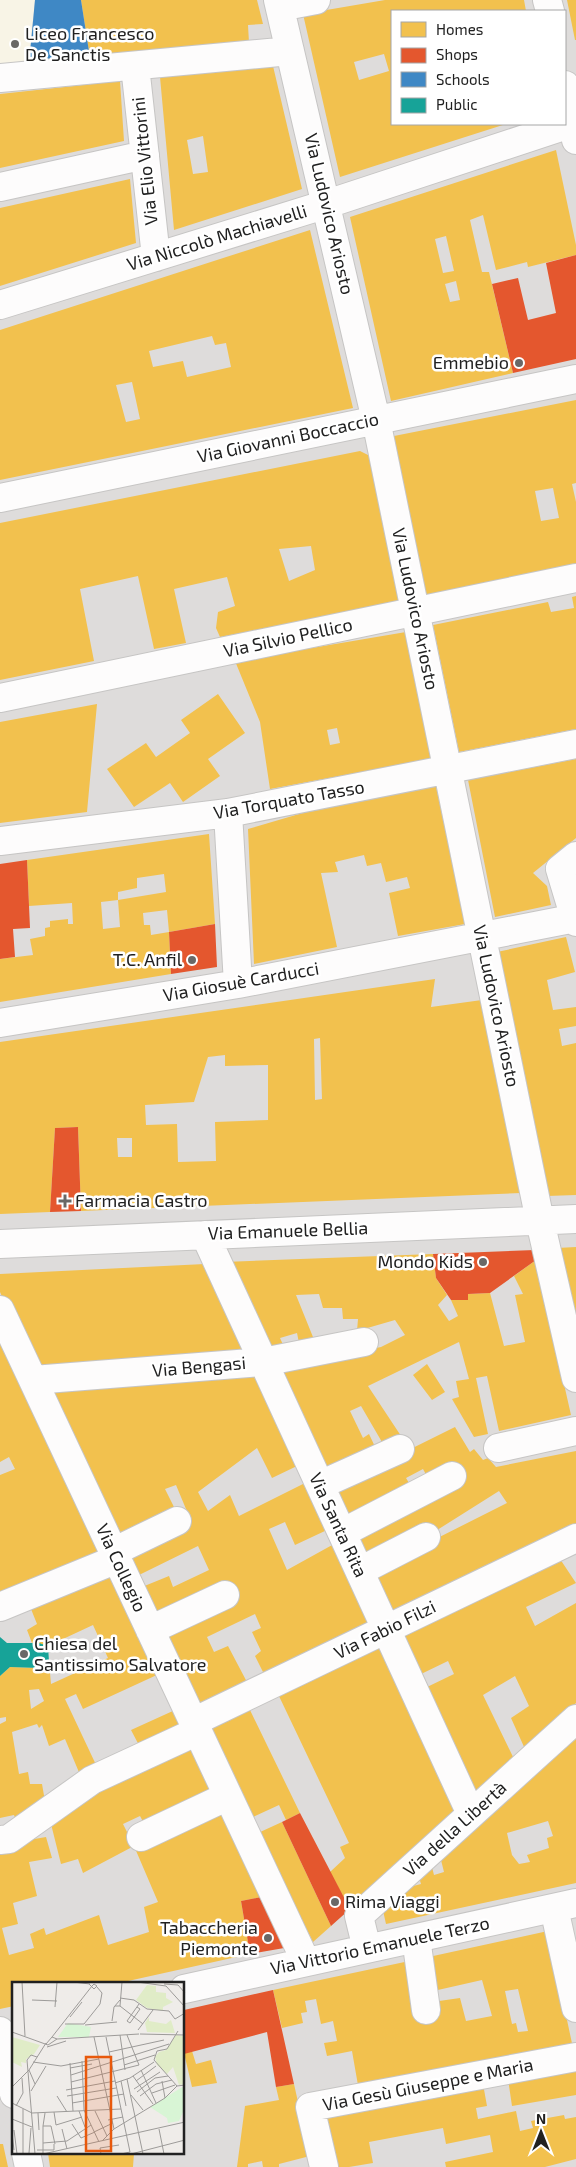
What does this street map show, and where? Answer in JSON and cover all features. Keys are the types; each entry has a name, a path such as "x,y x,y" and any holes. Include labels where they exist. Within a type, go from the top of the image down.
{"street":[{"path":"279,3 316,0"},
{"name":"Via Ludovico Ariosto","path":"279,3 376,420 540,1221 576,1378"},
{"path":"0,78 290,51"},
{"name":"Via Elio Vittorini","path":"135,66 156,257"},
{"path":"566,89 575,128"},
{"name":"Via Niccolò Machiavelli","path":"0,305 575,128"},
{"path":"0,187 145,155"},
{"name":"Via Giovanni Boccaccio","path":"0,498 576,379"},
{"name":"Via Silvio Pellico","path":"0,698 576,578"},
{"name":"Via Torquato Tasso","path":"0,841 228,813 576,744"},
{"path":"228,813 238,984"},
{"path":"576,856 560,869 576,919"},
{"name":"Via Giosuè Carducci","path":"0,1023 238,984 576,919"},
{"name":"Via Emanuele Bellia","path":"0,1244 576,1219"},
{"name":"Via Santa Rita","path":"205,1235 471,1814"},
{"name":"Via Collegio","path":"0,1310 306,1962"},
{"name":"Via Bengasi","path":"33,1380 264,1362 364,1342"},
{"path":"498,1448 576,1431"},
{"path":"320,1486 400,1449"},
{"path":"342,1533 452,1476"},
{"path":"0,1607 115,1555 177,1521"},
{"path":"360,1571 426,1536"},
{"name":"Via Fabio Filzi","path":"0,1840 9,1839 92,1780 386,1629 576,1538"},
{"path":"150,1630 225,1595"},
{"name":"Via della Libertà","path":"366,1949 359,1916 576,1719"},
{"path":"141,1837 228,1796"},
{"path":"565,1906 576,2008"},
{"name":"Via Vittorio Emanuele Terzo","path":"185,1989 565,1906"},
{"path":"416,1938 426,2010"},
{"path":"12,2029 1,2044 12,2086"},
{"name":"Via Gesù Giuseppe e Maria","path":"324,2167 310,2107 576,2057"},
{"path":"26,2154 29,2167"}],"shaded area":[{"path":"0,0 576,0 576,2167 0,2167"},
{"name":"Liceo Francesco De Sanctis","path":"0,0 35,0 29,63 0,67"}],"building: Homes":[{"path":"81,0 257,0 263,24 248,25 249,43 90,58"},
{"path":"385,0 524,0 526,10 391,10 391,125 503,125 340,177 303,14","holes":["384,54 389,71 359,80 354,62"]},
{"path":"567,0 576,0 576,40 575,40"},
{"path":"273,66 302,189 174,230 160,77","holes":["203,136 208,172 193,174 187,140"]},
{"path":"120,81 124,141 0,168 0,94"},
{"path":"556,150 576,245 576,255 528,267 527,262 496,270 483,215 470,220 482,272 489,272 513,373 391,401 350,217","holes":["446,236 454,271 443,273 435,239","456,281 460,300 450,302 445,284"]},
{"path":"130,179 136,243 0,286 0,208"},
{"path":"310,230 353,408 0,480 0,330","holes":["212,336 215,345 226,343 231,367 187,377 183,361 153,367 149,351","132,382 140,419 126,422 116,385"]},
{"path":"576,400 576,483 572,484 576,502 576,567 426,597 394,436","holes":["553,488 559,518 541,521 535,491"]},
{"path":"360,451 370,456 399,603 220,637 216,628 218,612 235,606 227,577 174,589 186,643 154,649 138,576 80,589 94,661 0,680 0,523","holes":["311,546 315,570 289,581 279,549"]},
{"path":"576,596 576,729 459,752 433,625 548,602 551,612 574,608 572,597"},
{"path":"406,632 431,759 270,789 260,722 235,661","holes":["337,728 340,743 330,745 327,730"]},
{"path":"218,694 245,733 208,759 220,776 183,802 170,783 134,807 107,769 146,743 156,757 190,733 181,720"},
{"path":"97,704 87,812 0,823 0,722"},
{"path":"576,759 576,838 533,873 547,886 551,905 495,917 468,780"},
{"path":"436,786 465,924 398,936 389,893 410,888 407,877 386,882 381,863 367,866 364,855 335,862 338,872 321,873 337,947 254,964 248,829 323,807"},
{"path":"209,834 215,924 169,932 171,974 0,1002 0,959 33,955 30,939 45,936 45,928 50,927 50,921 68,919 68,924 73,924 72,903 29,906 27,860","holes":["164,874 166,892 118,900 118,892 137,888 137,878","118,900 120,927 103,929 101,902","167,910 169,932 151,935 150,925 144,925 143,913"]},
{"path":"566,937 575,972 547,980 553,1010 576,1007 576,1026 559,1029 562,1046 576,1043 576,1195 547,1196 497,952"},
{"path":"435,979 431,1007 482,1000 521,1193 81,1211 78,1127 55,1128 50,1212 0,1214 0,1042","holes":["320,1038 322,1099 315,1100 314,1039","225,1055 225,1066 268,1065 268,1120 215,1122 216,1161 178,1162 177,1124 146,1125 145,1105 194,1102 208,1057","117,1138 132,1138 132,1157 118,1157"]},
{"path":"576,1247 576,1327 557,1248"},
{"path":"433,1254 436,1278 447,1295 438,1305 449,1321 458,1316 451,1300 468,1300 468,1294 490,1293 504,1346 525,1342 515,1295 523,1294 514,1276 536,1260 571,1415 499,1431 487,1376 476,1378 488,1434 474,1437 452,1399 459,1397 456,1381 469,1379 459,1342 368,1386 403,1439 386,1449 361,1406 350,1411 363,1438 369,1434 378,1453 326,1476 275,1368 381,1347 405,1335 395,1320 357,1331 358,1319 343,1319 342,1308 323,1308 319,1294 296,1295 315,1342 300,1348 297,1333 280,1338 285,1349 267,1352 224,1262"},
{"path":"205,1264 245,1356 34,1370 0,1292 0,1274"},
{"path":"0,1341 100,1553 0,1596 0,1475 15,1469 9,1457 0,1462"},
{"path":"427,1364 445,1392 432,1400 413,1375"},
{"path":"253,1373 297,1466 272,1478 257,1448 198,1492 208,1511 230,1495 239,1516 305,1483 327,1530 295,1545 285,1522 269,1529 287,1570 334,1544 372,1625 265,1676 255,1656 261,1651 252,1632 261,1628 255,1614 207,1637 214,1652 228,1646 248,1684 200,1708 142,1587 169,1576 173,1587 209,1570 198,1546 137,1576 126,1553 191,1521 176,1485 165,1489 177,1513 121,1541 50,1393"},
{"path":"455,1427 470,1452 474,1449 483,1460 488,1458 496,1467 576,1451 576,1526 392,1614 372,1571 507,1503 499,1491 434,1532 367,1561 354,1533 429,1480 423,1469 406,1478 412,1488 349,1523 332,1488"},
{"path":"558,1556 576,1583 526,1607 535,1626 576,1603 576,1703 525,1749 511,1718 529,1706 515,1676 483,1695 514,1759 475,1795 425,1688 454,1674 448,1661 419,1675 401,1636"},
{"path":"112,1573 159,1674 83,1709 76,1694 65,1699 98,1769 81,1777 65,1739 49,1746 42,1725 39,1728 37,1724 12,1732 19,1774 28,1772 30,1784 42,1784 46,1807 17,1823 14,1815 0,1818 0,1724 6,1721 6,1717 0,1718 0,1676 10,1667 39,1668 49,1662 51,1684 108,1658 93,1625 48,1646 32,1643 27,1630 37,1624 31,1609","holes":["39,1689 44,1701 31,1709 29,1690"]},
{"path":"381,1643 457,1812 350,1909 330,1872 345,1858 340,1847 349,1843 278,1694"},
{"path":"249,1708 300,1813 286,1820 279,1805 251,1818 206,1729"},
{"path":"175,1710 185,1731 142,1751 131,1730"},
{"path":"576,1739 576,1883 386,1924 382,1906 402,1889 421,1884 418,1874 431,1863 434,1875 444,1872 440,1856","holes":["548,1821 553,1836 547,1838 549,1848 527,1855 530,1862 519,1864 512,1855 507,1833"]},
{"path":"191,1741 215,1791 147,1829 140,1816 123,1824 134,1846 83,1873 78,1859 61,1864 49,1816"},
{"path":"224,1805 266,1896 241,1901 250,1954 124,1982 12,1982 12,2006 0,2009 0,1845 46,1837 52,1858 29,1862 37,1896 13,1903 18,1924 2,1928 9,1955 34,1948 30,1934 44,1928 46,1935 99,1915 108,1945 149,1932 144,1907 158,1902 134,1846"},
{"path":"282,1822 331,1926 313,1942 258,1833"},
{"path":"548,1931 573,2048 359,2091 352,2051 327,2056 324,2043 337,2041 333,2021 321,2024 316,1999 305,2001 307,2012 301,2013 303,2023 282,2028 273,1990 414,1960 432,2002 460,1998 466,2021 492,2016 482,1980 429,1992 424,1958","holes":["518,1989 528,2031 518,2032 516,2023 512,2024 505,1991"]},
{"path":"192,2051 196,2064 211,2060 217,2083 192,2087 185,2053"},
{"path":"576,2066 576,2095 512,2106 508,2079"},
{"path":"294,2084 310,2156 279,2164 279,2167 263,2167 262,2161 248,2164 248,2167 237,2167 245,2106 279,2100 276,2087"},
{"path":"483,2084 487,2106 476,2108 478,2119 516,2111 520,2131 533,2128 531,2121 564,2115 565,2119 576,2117 576,2159 545,2167 446,2167 445,2162 493,2152 490,2135 446,2144 443,2128 369,2142 373,2163 349,2167 334,2167 322,2114"},
{"path":"0,2144 3,2144 8,2167 0,2167"},
{"path":"48,2154 134,2154 133,2167 50,2167"}],"building: Shops":[{"path":"576,255 576,359 513,373 492,284 518,278 528,320 556,313 546,263"},
{"path":"27,860 30,928 13,929 15,957 0,959 0,864"},
{"path":"215,924 217,967 171,974 169,932"},
{"path":"78,1127 81,1211 50,1212 55,1128"},
{"path":"535,1250 536,1260 490,1293 468,1294 468,1300 451,1300 436,1278 433,1254"},
{"path":"300,1813 350,1909 331,1926 282,1822"},
{"path":"266,1896 290,1947 250,1954 241,1901"},
{"path":"273,1990 294,2084 276,2087 267,2032 185,2054 185,2010"}],"building: Schools":[{"path":"35,0 81,0 90,58 29,63"}],"building: Public":[{"name":"Chiesa del Santissimo Salvatore","path":"0,1637 7,1643 39,1643 48,1646 49,1662 39,1668 10,1667 0,1676"}],"place":[{"name":"Liceo Francesco De Sanctis","path":"15,44"},
{"name":"Emmebio","path":"519,363"},
{"name":"T.C. Anfil","path":"192,960"},
{"name":"Farmacia Castro","path":"65,1201"},
{"name":"Mondo Kids","path":"483,1262"},
{"name":"Chiesa del Santissimo Salvatore","path":"24,1654"},
{"name":"Rima Viaggi","path":"335,1902"},
{"name":"Tabaccheria Piemonte","path":"268,1938"}]}
